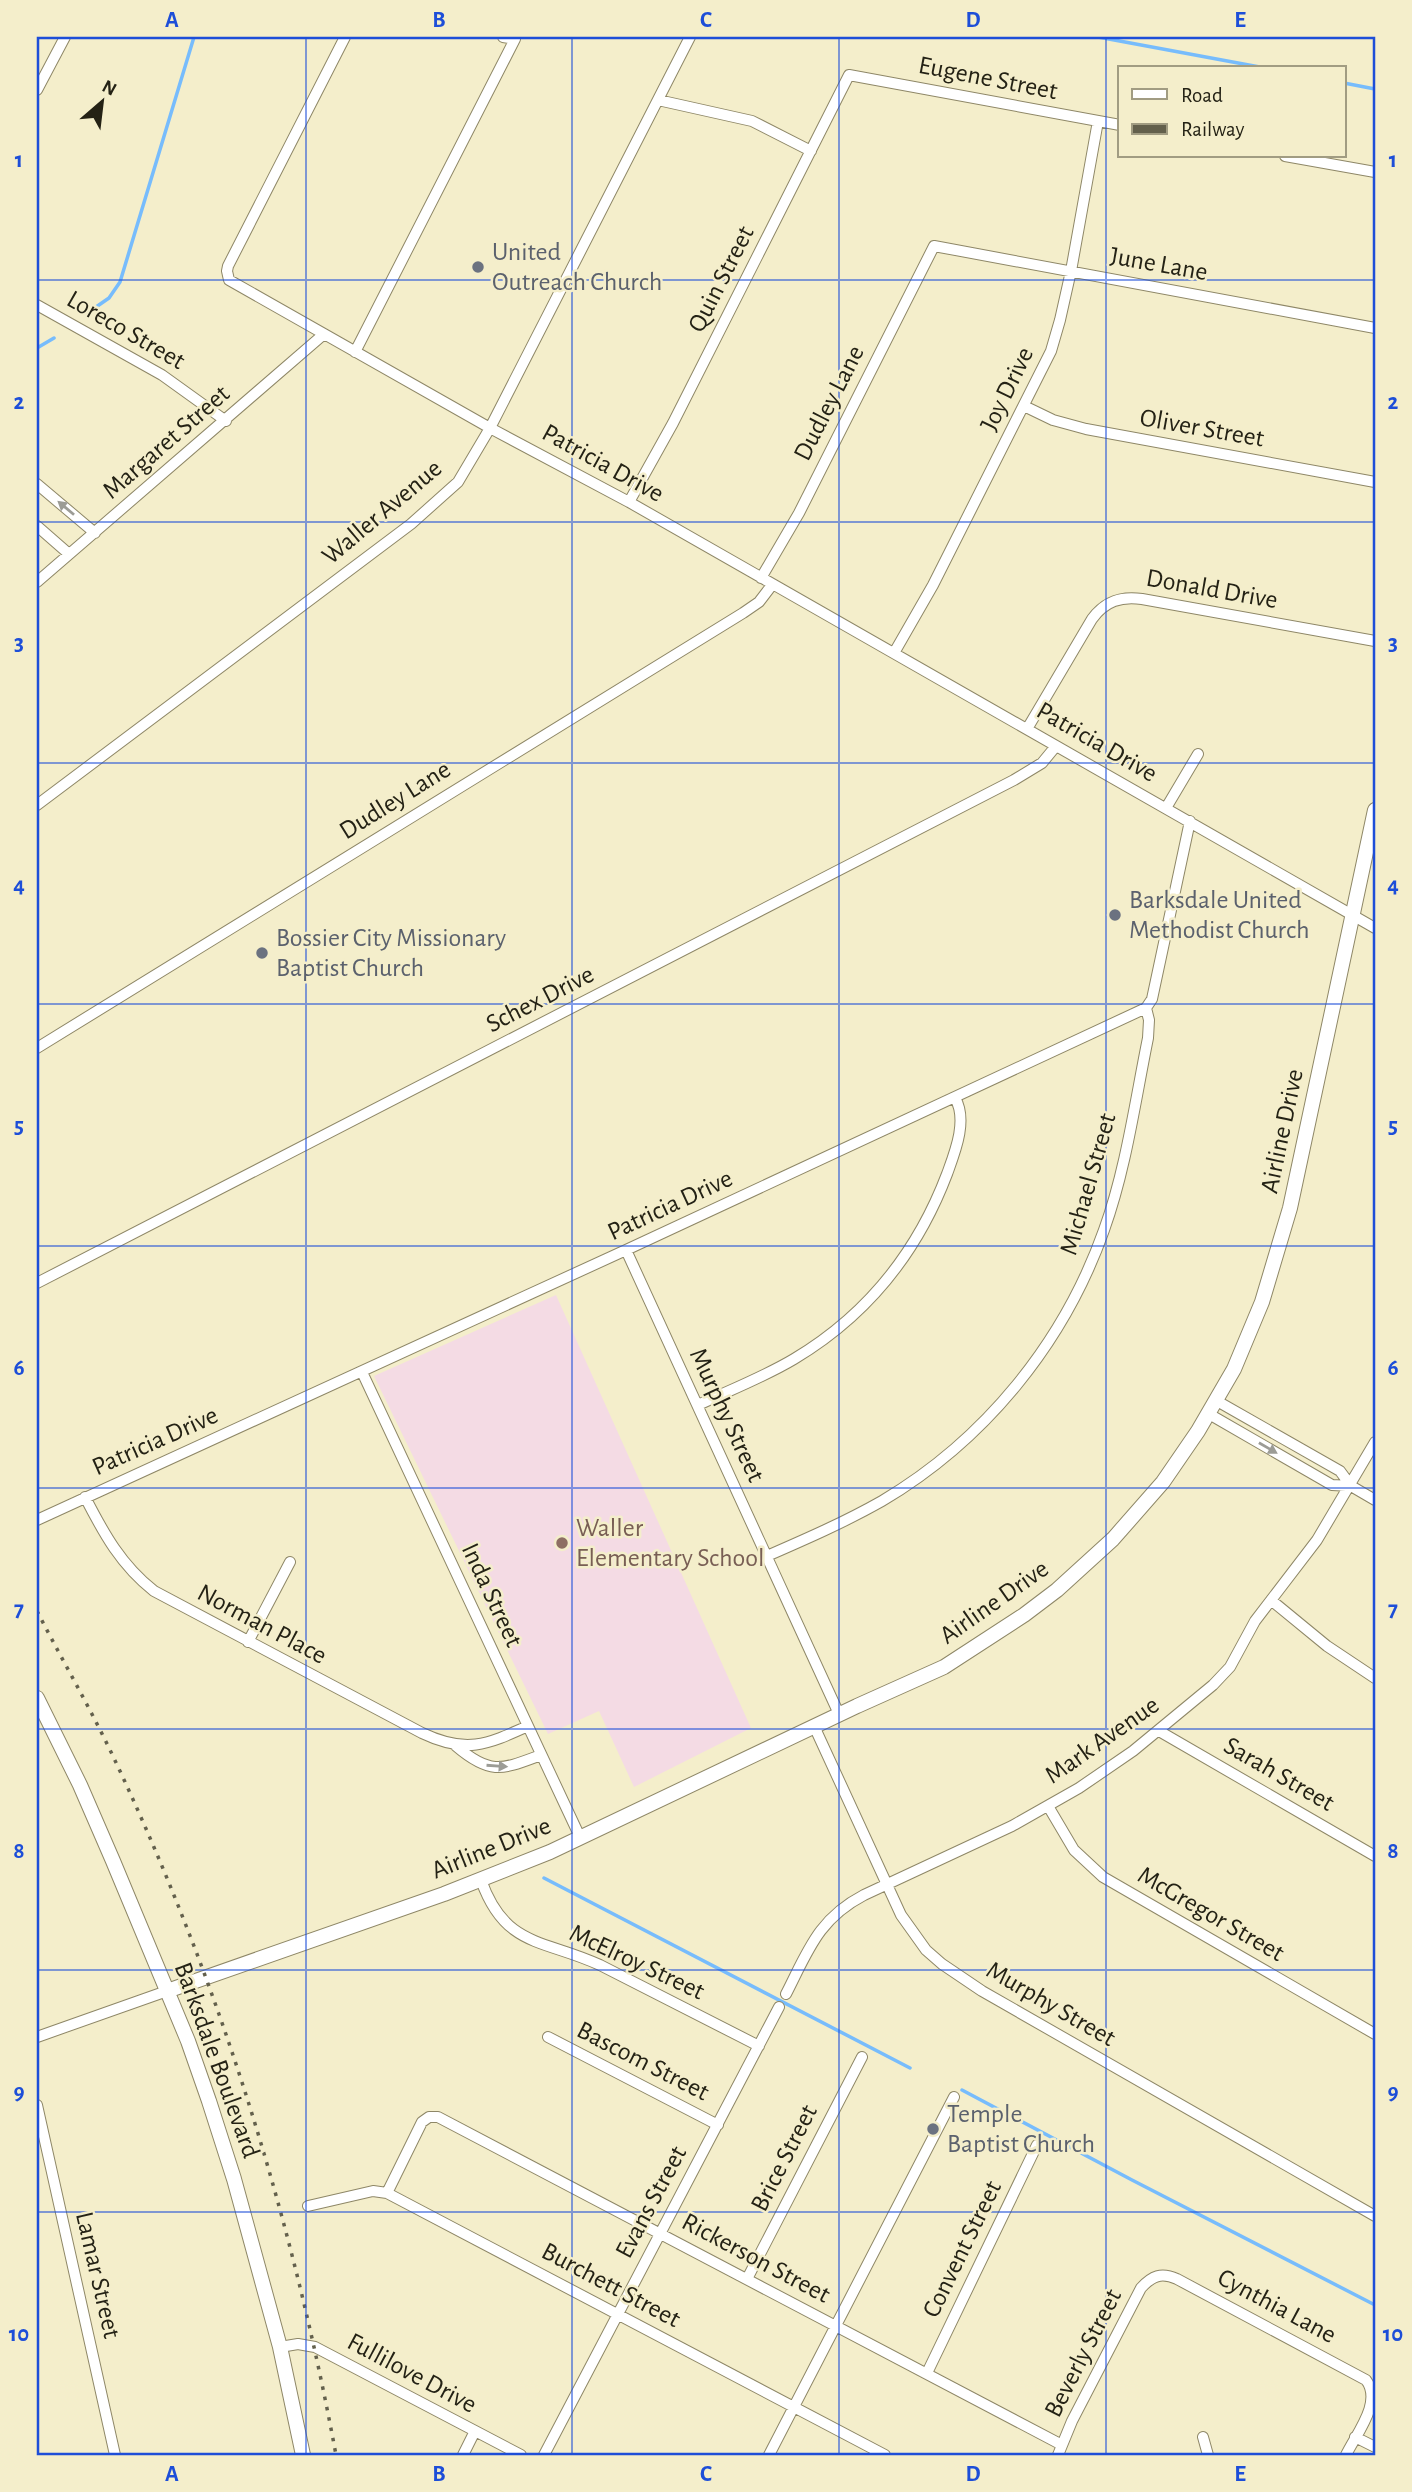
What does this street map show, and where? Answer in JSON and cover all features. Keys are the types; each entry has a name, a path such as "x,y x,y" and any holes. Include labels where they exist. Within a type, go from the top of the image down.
{"main road":[{"name":"Airline Drive","path":"167,1991 481,1880 550,1852 944,1667 1024,1615 1057,1590 1113,1539 1163,1482 1209,1414 1253,1326 1283,1237 1375,810"},
{"name":"Barksdale Boulevard","path":"37,1698 86,1800 188,2042 226,2151 280,2347 303,2455"}],"street":[{"path":"37,90 65,37"},
{"name":"Patricia Drive","path":"345,37 227,271 229,280 491,428 629,502 1375,928"},
{"name":"Waller Avenue","path":"37,805 430,510 458,482 491,428 690,37"},
{"path":"355,352 509,38"},
{"name":"Eugene Street","path":"849,75 1118,125"},
{"name":"Quin Street","path":"629,502 673,422 849,75"},
{"path":"658,100 752,121 811,151"},
{"name":"Joy Drive","path":"894,653 933,585 1054,341 1098,121"},
{"path":"1296,158 1375,172"},
{"name":"June Lane","path":"934,246 1375,328"},
{"name":"Dudley Lane","path":"761,578 799,513 934,246"},
{"name":"Loreco Street","path":"37,305 162,375 226,421"},
{"name":"Margaret Street","path":"37,582 324,334"},
{"name":"Oliver Street","path":"1024,406 1053,420 1086,429 1375,482"},
{"path":"37,484 95,533"},
{"path":"37,526 69,554"},
{"name":"Dudley Lane","path":"37,1048 759,603 772,585"},
{"name":"Donald Drive","path":"1027,729 1092,619 1105,605 1121,598 1142,598 1375,641"},
{"name":"Schex Drive","path":"37,1283 1014,780 1042,763 1056,746"},
{"path":"1166,808 1198,754"},
{"path":"1146,1008 1152,999 1190,821"},
{"name":"Patricia Drive","path":"37,1520 1146,1008"},
{"name":"Michael Street","path":"767,1556 862,1512 926,1472 1000,1405 1045,1348 1066,1314 1086,1273 1111,1207 1149,1038 1146,1008"},
{"path":"698,1405 794,1359 853,1316 882,1287 916,1240 945,1179 960,1123 960,1107 955,1098"},
{"name":"Murphy Street","path":"626,1250 839,1714"},
{"name":"Inda Street","path":"362,1372 580,1837"},
{"path":"1217,1401 1340,1471 1351,1486 1375,1500"},
{"path":"1209,1414 1332,1485 1351,1486"},
{"name":"Mark Avenue","path":"786,1994 815,1938 827,1921 853,1901 1048,1807 1109,1768 1159,1731 1213,1685 1230,1667 1255,1621 1311,1549 1375,1442"},
{"name":"Norman Place","path":"85,1497 119,1558 135,1575 165,1598 422,1733 456,1746 474,1760 493,1767 513,1766 541,1755"},
{"path":"248,1642 290,1562"},
{"path":"1271,1600 1326,1646 1375,1678"},
{"name":"Norman Place","path":"456,1746 488,1742 528,1726"},
{"name":"Murphy Street","path":"814,1726 901,1916 920,1943 942,1964 961,1978 1375,2216"},
{"name":"Sarah Street","path":"1159,1731 1375,1856"},
{"name":"McGregor Street","path":"1048,1807 1074,1850 1103,1877 1375,2035"},
{"name":"McElroy Street","path":"481,1880 489,1900 501,1918 530,1941 600,1965 759,2046"},
{"path":"37,2037 167,1991"},
{"name":"Evans Street","path":"544,2455 779,2007"},
{"name":"Bascom Street","path":"548,2037 718,2125"},
{"name":"Brice Street","path":"747,2279 862,2057"},
{"path":"769,2455 954,2097"},
{"name":"Lamar Street","path":"37,2105 115,2455"},
{"name":"Rickerson Street","path":"387,2193 422,2122 429,2117 443,2119 927,2373 1060,2450"},
{"name":"Convent Street","path":"927,2373 1037,2145"},
{"path":"308,2206 373,2191 387,2193"},
{"name":"Burchett Street","path":"387,2193 885,2455"},
{"name":"Cynthia Lane","path":"1155,2276 1177,2279 1361,2376 1372,2390 1370,2406 1355,2437"},
{"name":"Beverly Street","path":"1060,2450 1141,2288 1155,2276"},
{"name":"Fullilove Drive","path":"280,2347 298,2344 316,2347 521,2455"},
{"path":"463,2455 475,2431"},
{"path":"1203,2437 1208,2455"},
{"path":"1346,2455 1355,2437 1375,2447"}],"shaded area":[{"name":"Waller Elementary School","path":"556,1295 751,1728 634,1787 599,1711 548,1734 374,1376"}],"waterway":[{"path":"96,307 109,298 120,282 194,37"},
{"path":"1098,37 1254,66"},
{"path":"1346,83 1375,89"},
{"path":"37,348 54,338"},
{"path":"544,1878 910,2068"},
{"path":"962,2090 1375,2305"}],"railway":[{"path":"37,1611 102,1734 149,1836 217,2008 273,2185 297,2274 336,2455"}],"place":[{"name":"United Outreach Church","path":"478,267"},
{"name":"Barksdale United Methodist Church","path":"1115,915"},
{"name":"Bossier City Missionary Baptist Church","path":"262,953"},
{"name":"Waller Elementary School","path":"562,1543"},
{"name":"Temple Baptist Church","path":"933,2129"}]}
